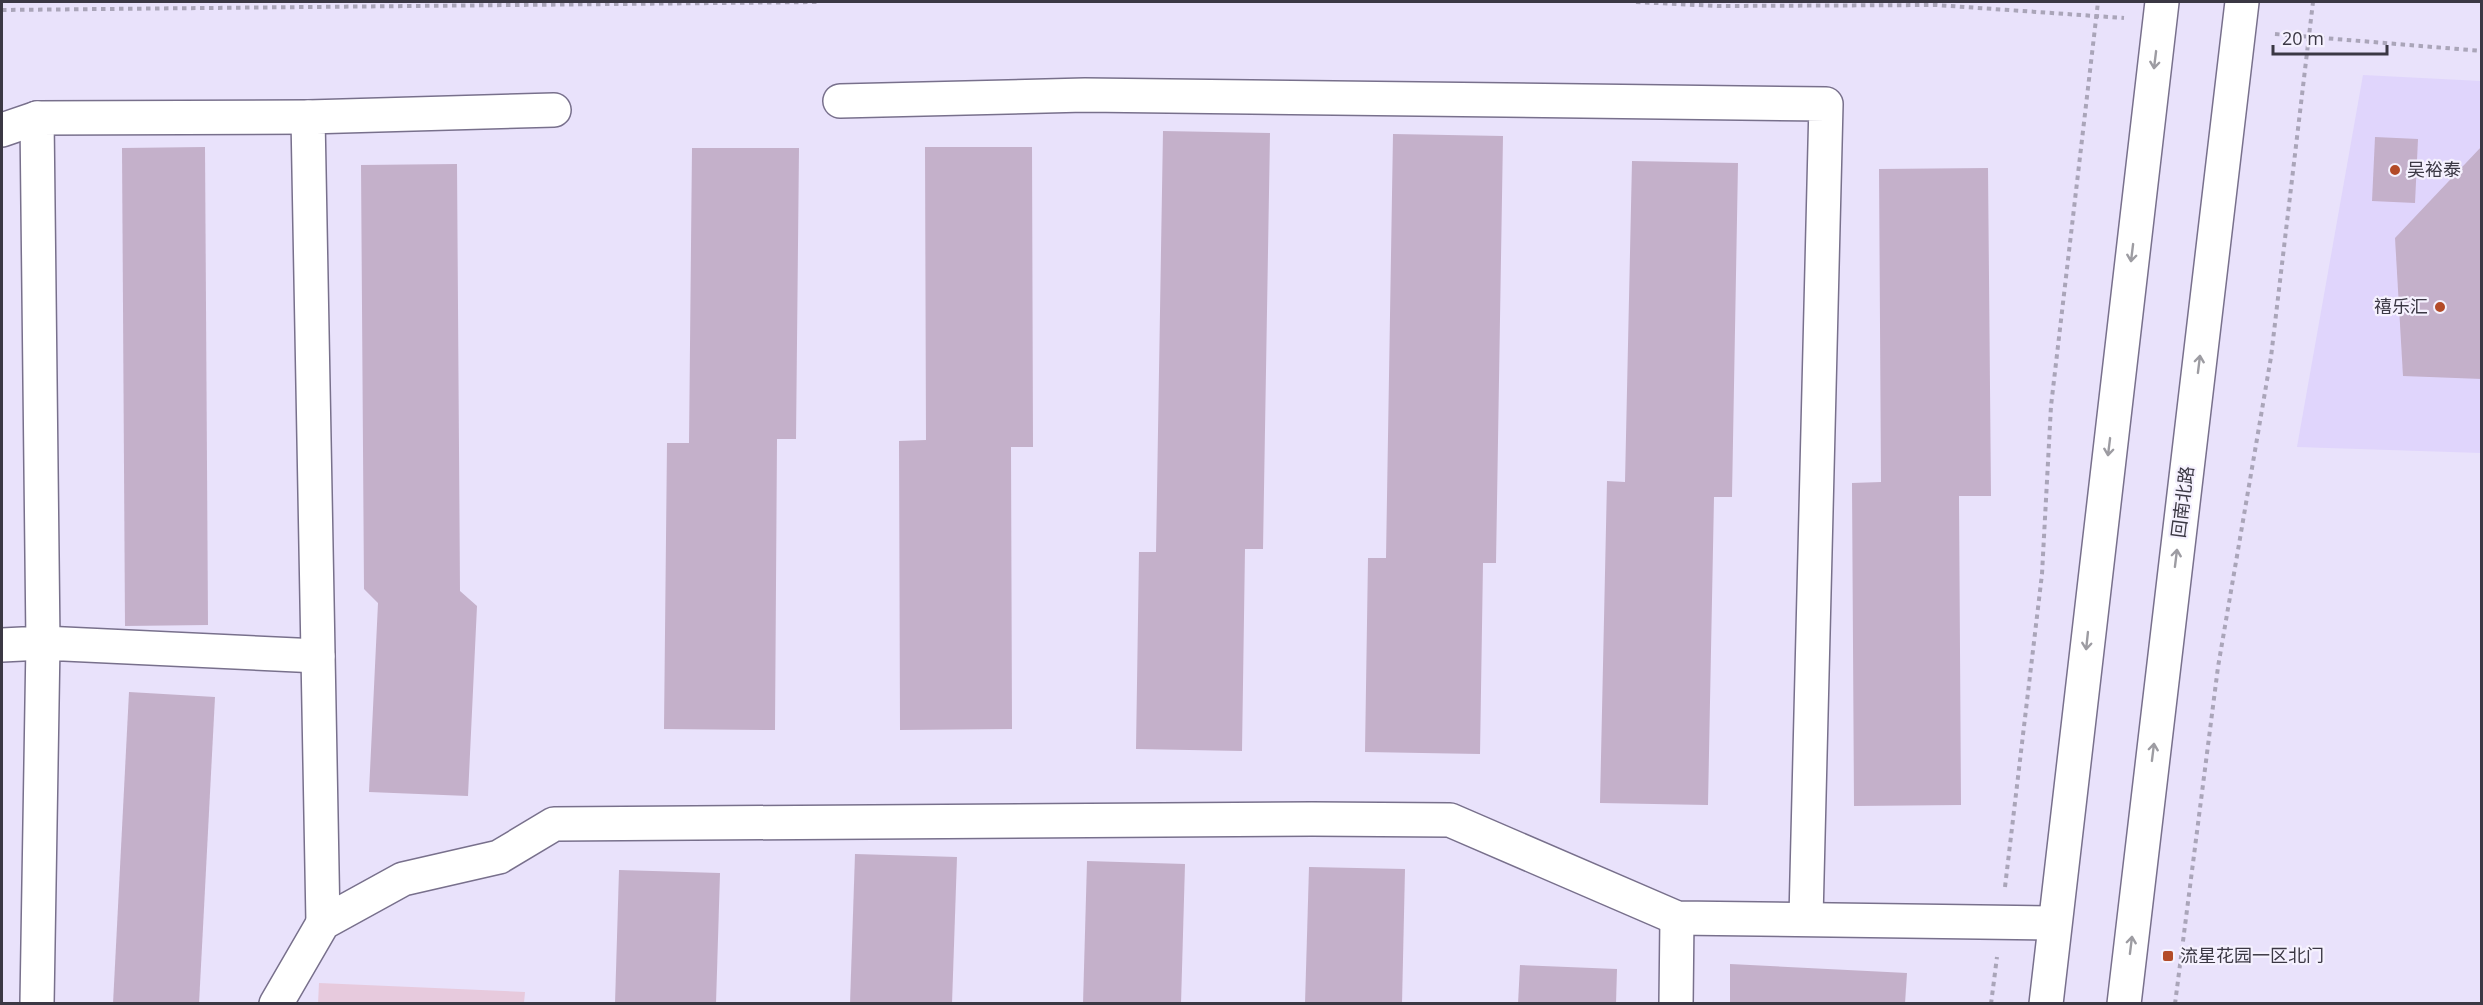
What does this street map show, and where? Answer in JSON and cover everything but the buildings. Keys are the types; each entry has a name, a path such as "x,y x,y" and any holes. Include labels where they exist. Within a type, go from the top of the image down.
{"street":[{"path":"2046,1004 2162,2"},
{"name":"回南北路","path":"2124,1004 2242,2"},
{"path":"840,101 1085,95 1826,104 1806,918"},
{"path":"2,130 37,118 308,117 554,110"},
{"path":"308,117 323,923"},
{"path":"37,118 43,644 37,1004"},
{"path":"2,645 43,644 318,656"},
{"path":"276,1004 323,923 403,879 499,857 554,824 1344,818 1450,820 1677,918 2055,923"},
{"path":"1676,1004 1677,918"}],"path":[{"path":"2,10 820,2"},
{"path":"1636,2 1717,6 1936,5 2057,11"},
{"path":"1991,1004 2042,574 2051,406 2098,2"},
{"path":"2175,1004 2217,667 2271,357 2313,2"},
{"path":"2357,41 2481,51"}],"shaded area":[{"path":"2363,75 2481,81 2481,453 2297,447"},
{"path":"319,983 525,992 524,1003 318,1004"}],"place":[{"name":"吴裕泰","path":"2395,170"},
{"name":"禧乐汇","path":"2440,307"},
{"name":"流星花园一区北门","path":"2168,956"}]}
